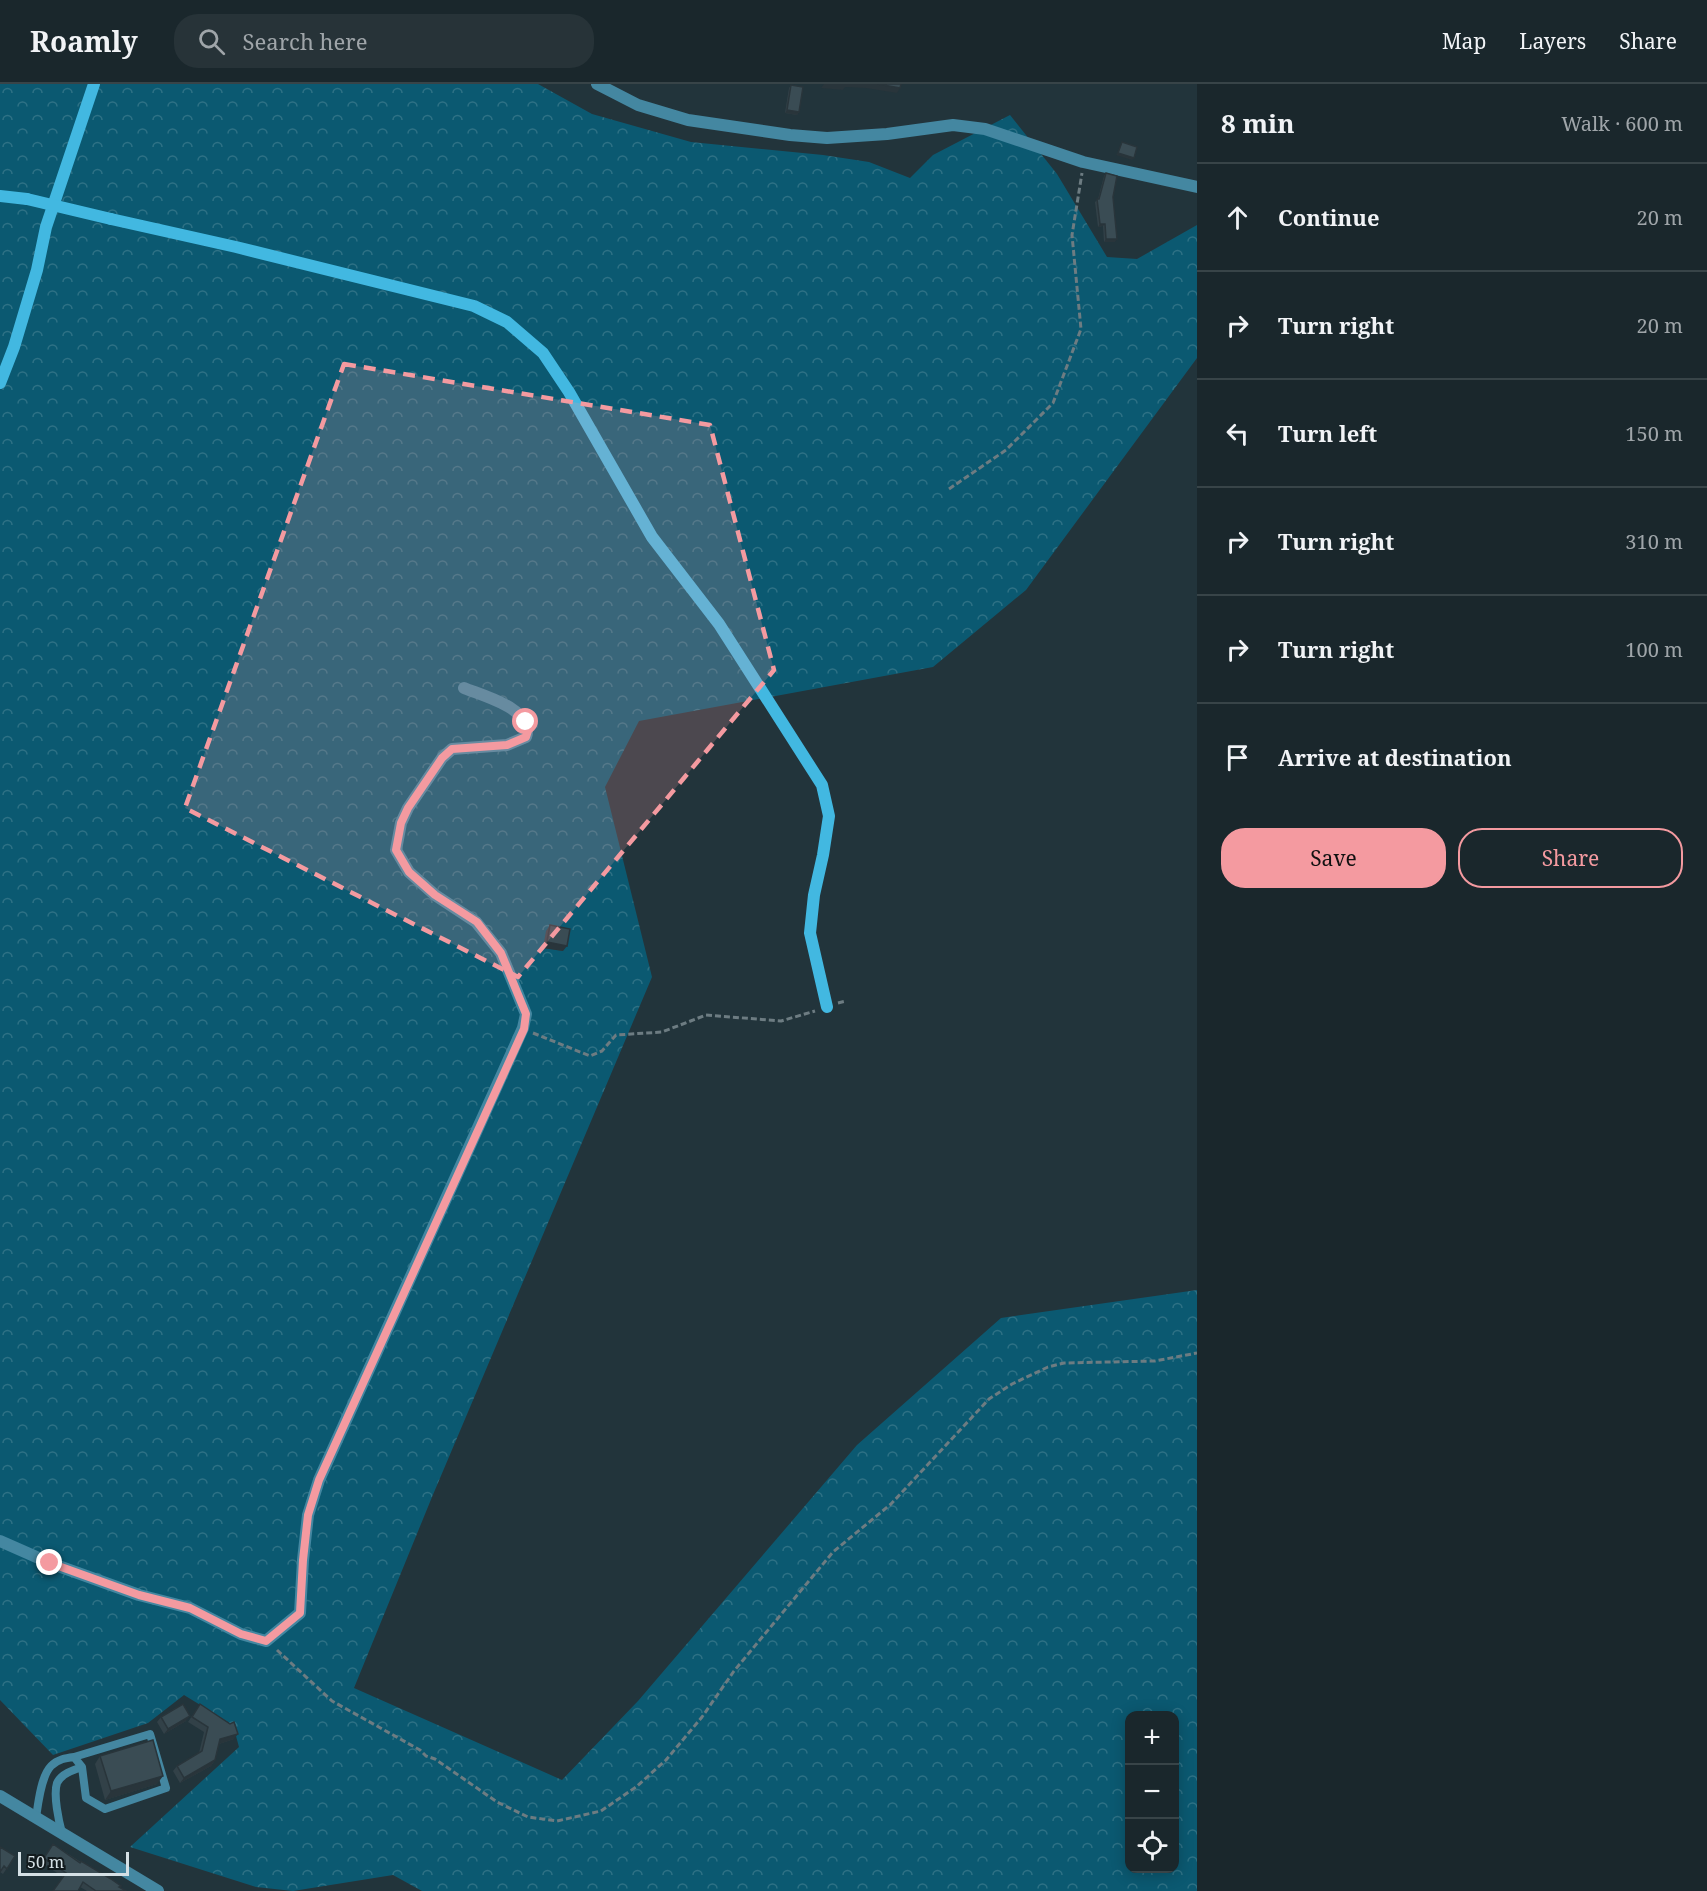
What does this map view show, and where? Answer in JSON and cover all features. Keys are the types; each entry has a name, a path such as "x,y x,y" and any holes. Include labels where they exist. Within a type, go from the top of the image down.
{"street":[{"path":"0,383 14,347 46,227 94,84"},
{"path":"597,84 638,105 688,120 790,135 827,138 887,134 953,125 985,129 1083,162 1197,187"},
{"path":"0,196 27,199 236,247 474,306 507,322 543,353 569,392 652,537 719,624 822,785 829,816 814,895 810,933 827,1007"},
{"path":"0,1541 50,1563 139,1595 190,1608 241,1634 266,1641 300,1613 308,1515 319,1480 524,1029 526,1014 501,953 477,922 435,895 409,872 396,850 401,823 408,808 442,758 452,749 507,745 526,737 528,731 526,722 515,710 464,688"},
{"path":"0,1796 158,1891"}],"lane":[{"path":"36,1818 38,1796 50,1767 60,1760 150,1734 166,1788 105,1809 86,1798 82,1767 74,1757"},
{"path":"62,1833 57,1809 57,1783 67,1773 82,1767"}],"path":[{"path":"949,489 1006,450 1053,403 1081,329 1072,235 1083,162"},
{"path":"524,1029 590,1056 602,1051 616,1035 662,1032 706,1015 781,1021 846,1000"},
{"path":"266,1641 332,1701 420,1750 497,1802 528,1818 557,1821 601,1811 636,1788 666,1760 702,1717 734,1671 834,1552 891,1504 989,1399 1012,1384 1048,1367 1064,1363 1155,1361 1197,1353"}],"highlighted area":[{"path":"344,364 710,425 774,670 518,977 185,808"}],"green space":[{"path":"0,84 538,84 592,114 691,142 823,155 869,162 910,178 933,155 1010,115 1057,174 1107,257 1137,259 1197,225 1197,358 1026,590 933,667 639,721 605,787 652,977 432,1497 354,1688 562,1780 638,1701 857,1445 1001,1318 1197,1290 1197,1891 422,1891 393,1875 293,1891 256,1887 130,1847 239,1747 233,1725 184,1695 148,1723 53,1755 0,1700"}],"building":[{"path":"878,84 901,84 900,88"},
{"path":"791,85 803,87 799,112 787,110"},
{"path":"1122,142 1137,147 1134,158 1118,153"},
{"path":"1106,173 1117,176 1113,197 1117,239 1106,239 1105,224 1100,224 1097,199 1099,199"},
{"path":"550,925 570,929 567,946 547,942"},
{"path":"183,1704 190,1716 168,1729 161,1717"},
{"path":"200,1704 230,1724 234,1722 238,1734 220,1739 215,1760 184,1778 177,1766 202,1751 208,1727 192,1717"},
{"path":"153,1740 163,1776 111,1791 100,1756"},
{"path":"53,1844 80,1863 81,1861 111,1879 126,1891 96,1891 83,1882 78,1891 53,1891 66,1873 44,1858"},
{"path":"0,1847 15,1856 7,1869 4,1866 0,1872"}],"route":[{"path":"50,1563 139,1595 190,1608 241,1634 266,1641 300,1613 308,1515 319,1480 524,1029 526,1014 501,953 477,922 435,895 409,872 396,850 401,823 408,808 442,758 452,749 507,745 526,737 528,731 526,722"}]}
